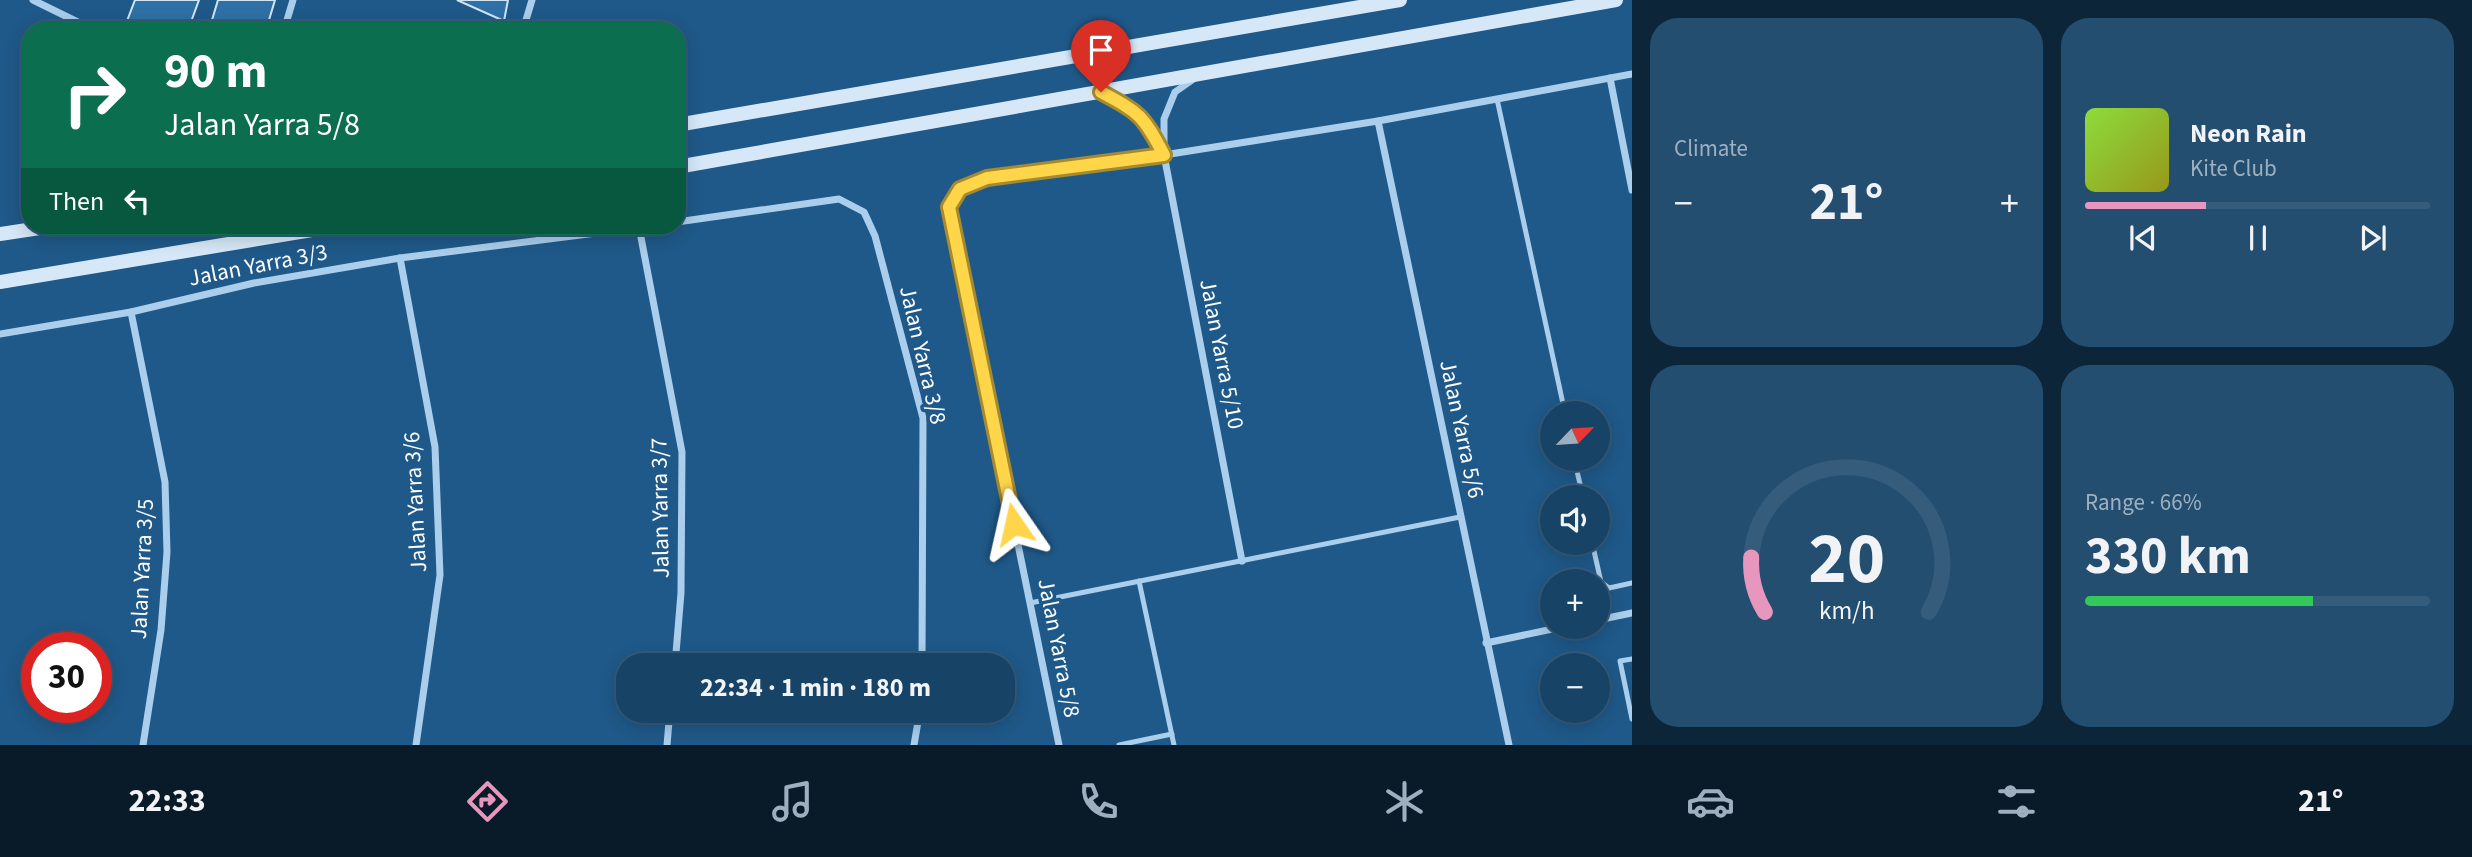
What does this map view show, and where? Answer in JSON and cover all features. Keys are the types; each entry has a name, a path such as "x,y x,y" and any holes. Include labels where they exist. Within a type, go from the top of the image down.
{"street":[{"path":"33,0 77,21"},
{"path":"287,21 293,0"},
{"path":"526,21 532,0"},
{"path":"686,123 1401,0"},
{"path":"686,165 1616,0"},
{"name":"Jalan Yarra 5/10","path":"1201,74 1175,92 1164,119 1164,155 1242,561"},
{"name":"Jalan Yarra 5/8","path":"1059,745 949,207 960,189 987,178 1164,155 1378,121 1632,74"},
{"path":"1610,78 1632,190"},
{"name":"Jalan Yarra 5/10","path":"1101,92 1134,109 1147,122 1164,155"},
{"name":"Jalan Yarra 5/6","path":"1378,121 1509,745"},
{"name":"Jalan Yarra 3/8","path":"686,221 839,199 864,212 875,236 923,418 922,653"},
{"path":"0,234 21,231"},
{"path":"0,282 282,235"},
{"name":"Jalan Yarra 3/3","path":"0,334 131,312 254,283 400,258 583,235"},
{"name":"Jalan Yarra 3/7","path":"640,235 682,452 681,593 676,653"},
{"name":"Jalan Yarra 3/6","path":"400,258 435,447 440,575 416,745"},
{"name":"Jalan Yarra 3/5","path":"131,312 165,482 167,552 162,630 143,745"},
{"path":"1610,618 1632,613"},
{"path":"1486,643 1540,632"},
{"path":"667,745 669,723"},
{"path":"914,745 918,723"}],"lane":[{"path":"1497,99 1561,401"},
{"path":"1030,603 1460,517"},
{"path":"1595,555 1601,582 1609,588 1632,583"},
{"path":"1139,581 1174,745"},
{"path":"1632,659 1620,661 1632,719"},
{"path":"1119,745 1172,734"}],"building":[{"path":"135,0 199,0 191,21 127,21"},
{"path":"218,0 275,0 269,21 212,21"},
{"path":"457,0 508,0 504,21"}],"route":[{"path":"1014,524 949,207 960,189 987,178 1164,155 1147,122 1134,109 1101,92"}]}
